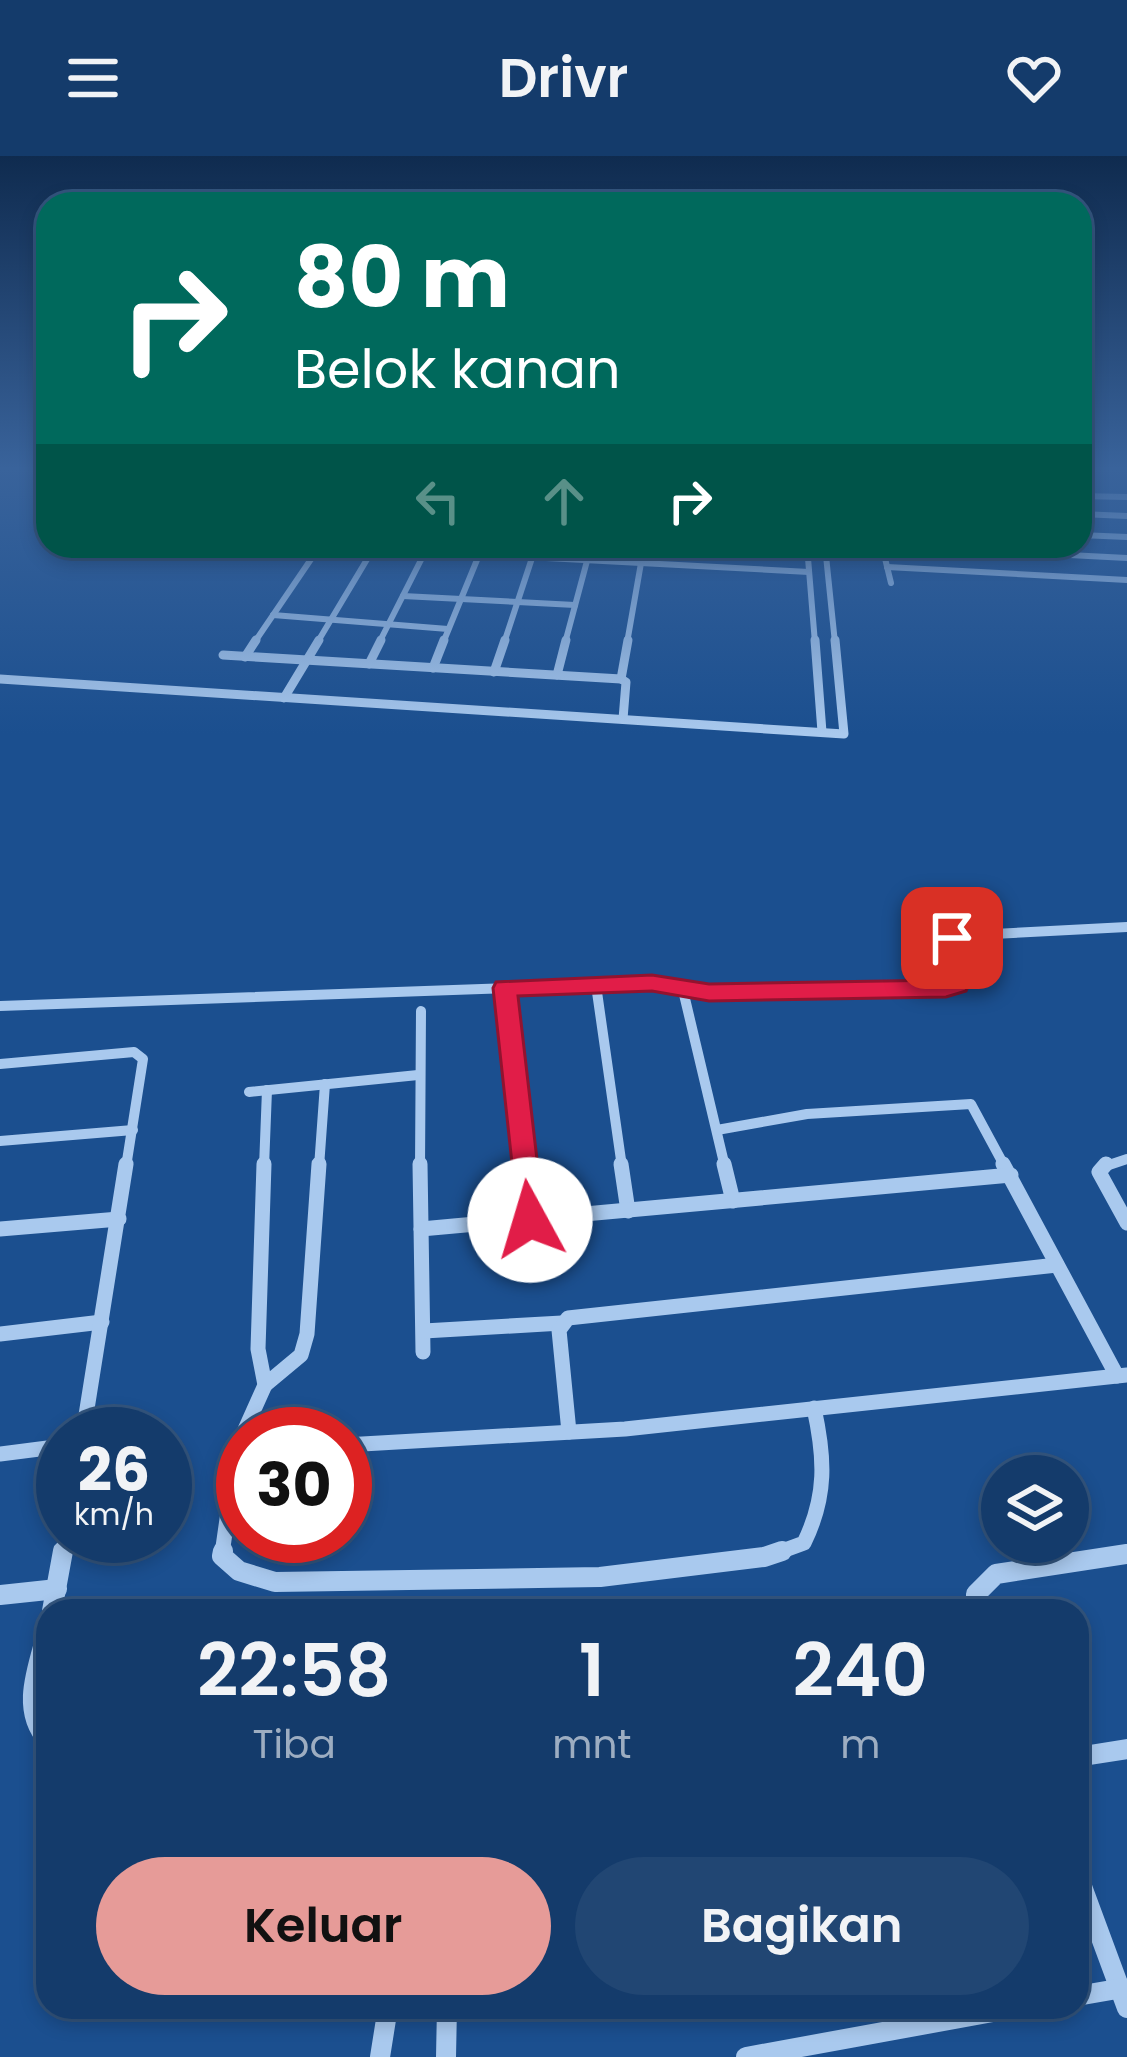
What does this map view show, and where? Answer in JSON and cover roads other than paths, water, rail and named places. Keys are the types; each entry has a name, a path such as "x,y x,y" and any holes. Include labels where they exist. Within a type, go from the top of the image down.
{"street":[{"path":"245,657 312,558"},
{"path":"284,698 369,558"},
{"path":"369,664 422,558"},
{"path":"433,668 478,558"},
{"path":"494,672 532,558 809,572"},
{"path":"556,675 588,558"},
{"path":"808,558 822,732"},
{"path":"0,679 844,734 826,558"},
{"path":"885,558 891,583"},
{"path":"1086,558 1094,579"},
{"path":"621,679 641,563"},
{"path":"887,568 1127,580"},
{"path":"403,596 575,605"},
{"path":"273,615 448,629"},
{"path":"223,655 621,679 626,682 623,719"},
{"path":"0,1006 596,985 682,986 709,992 946,989 958,982 950,945 958,934 1127,927"},
{"path":"596,985 628,1210"},
{"path":"682,986 733,1201"},
{"path":"505,988 530,1220"},
{"path":"422,1012 418,1075 423,1352"},
{"path":"0,1064 140,1054 143,1068 88,1407"},
{"path":"249,1092 418,1075"},
{"path":"256,1407 265,1385 301,1354 307,1334 325,1084"},
{"path":"265,1385 257,1349 267,1090"},
{"path":"372,1443 569,1432 1122,1376 1057,1265 977,1109 960,1102 807,1114 717,1130"},
{"path":"0,1141 133,1130"},
{"path":"1127,1159 1105,1165 1100,1172 1127,1223"},
{"path":"421,1229 1011,1175"},
{"path":"0,1228 119,1219"},
{"path":"424,1331 562,1323 578,1315 1057,1265"},
{"path":"0,1334 102,1322"},
{"path":"562,1323 569,1432"},
{"path":"228,1563 250,1576 275,1582 600,1577 764,1557 804,1543 826,1490 827,1471 814,1408"},
{"path":"0,1454 36,1449"},
{"path":"974,1599 980,1584 996,1574 1127,1554"},
{"path":"55,1599 61,1563"},
{"path":"0,1595 57,1589"},
{"path":"36,1691 36,1729"},
{"path":"1089,1755 1127,1749"},
{"path":"1089,1905 1124,1994 1089,1995"},
{"path":"380,2057 386,2019"},
{"path":"446,2057 447,2019"},
{"path":"746,2057 954,2019"}]}
